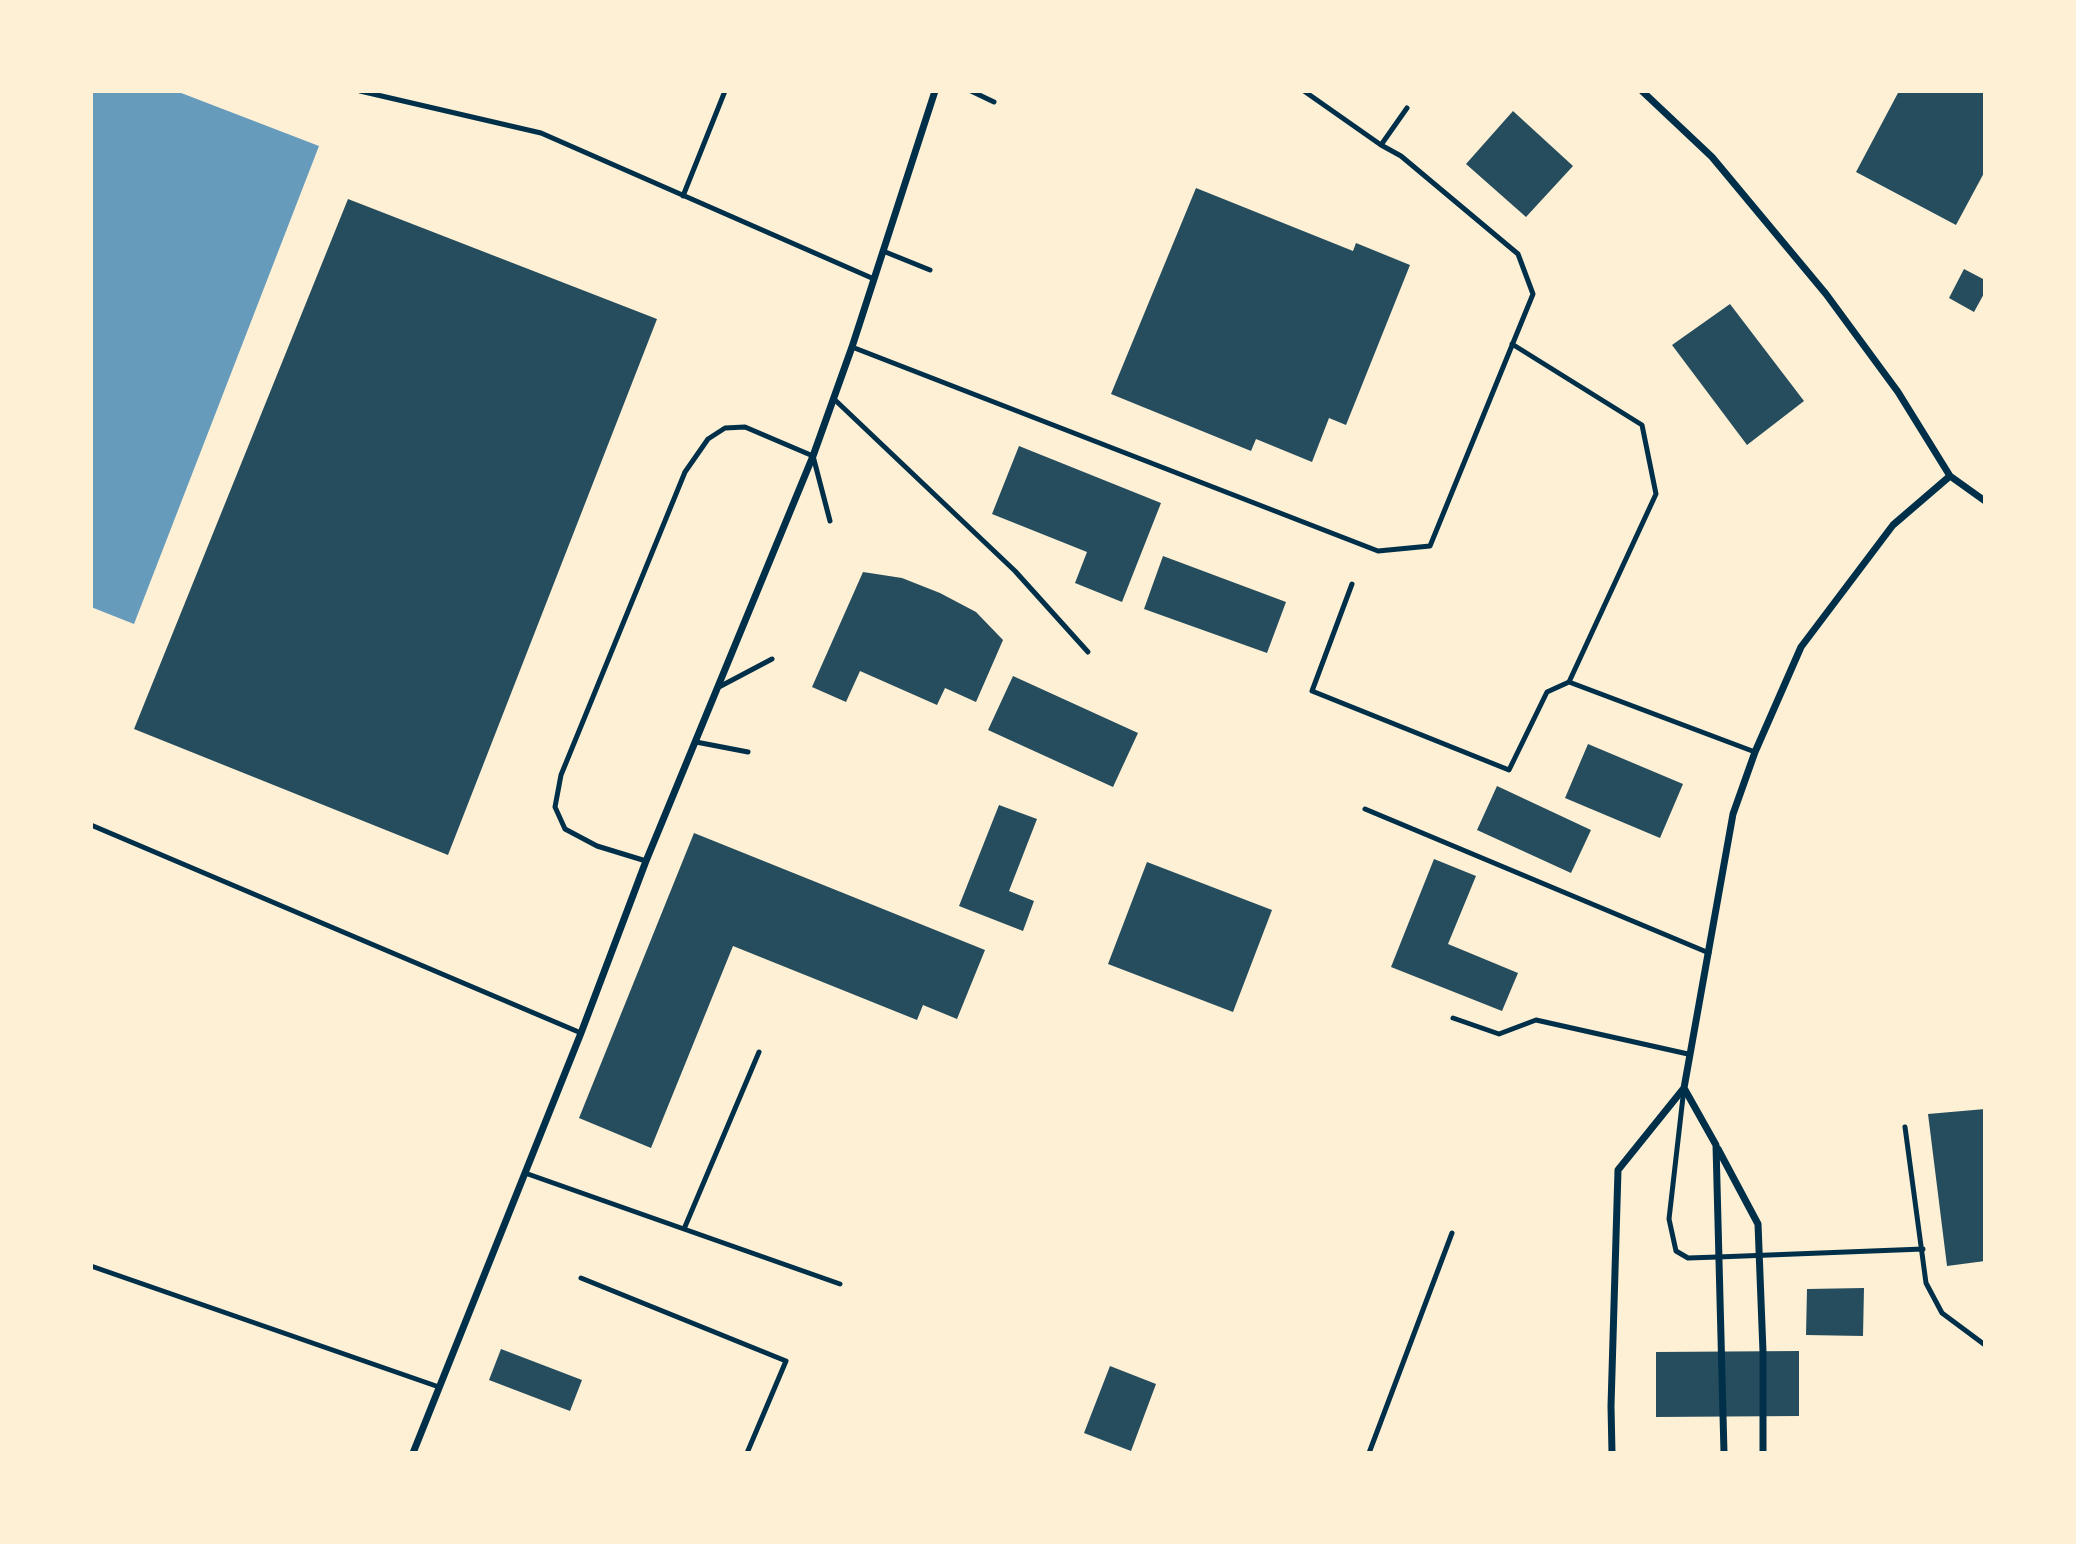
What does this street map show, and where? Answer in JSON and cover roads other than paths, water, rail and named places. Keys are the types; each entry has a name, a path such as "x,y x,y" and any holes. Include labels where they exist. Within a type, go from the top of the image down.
{"street":[{"path":"413,1453 581,1033 646,861 813,456 852,346 934,91"},
{"path":"1642,91 1712,157 1826,294 1898,392 1950,476 1985,500"},
{"path":"1612,1453 1618,1170 1684,1088 1733,814 1755,752 1801,647 1893,525 1950,476"},
{"path":"1684,1088 1758,1224 1763,1453"},
{"path":"1716,1145 1724,1453"}],"lane":[{"path":"360,91 541,134 874,279"},
{"path":"683,195 725,91"},
{"path":"971,91 994,102"},
{"path":"852,346 1378,551 1430,546 1533,294 1518,254 1401,156 1304,91"},
{"path":"1381,145 1406,108"},
{"path":"883,251 930,270"},
{"path":"1352,584 1312,691 1509,769 1547,692 1569,682 1656,494 1642,425 1512,344"},
{"path":"834,399 1015,571 1088,652"},
{"path":"646,861 597,846 565,828 555,807 561,775 685,472 708,439 725,428 746,427 813,456 830,521"},
{"path":"719,687 772,659"},
{"path":"1569,682 1755,752"},
{"path":"696,742 748,752"},
{"path":"1365,808 1709,953"},
{"path":"91,825 581,1033"},
{"path":"1453,1018 1499,1034 1536,1020 1688,1054"},
{"path":"684,1229 759,1052"},
{"path":"1684,1088 1669,1219 1676,1251 1688,1258 1923,1249"},
{"path":"1905,1127 1926,1283 1942,1313 1985,1345"},
{"path":"525,1173 841,1284"},
{"path":"1369,1453 1452,1233"},
{"path":"91,1266 439,1387"},
{"path":"581,1279 786,1361 747,1453"}],"water":[{"path":"91,91 176,91 319,146 134,624 91,607"}]}
